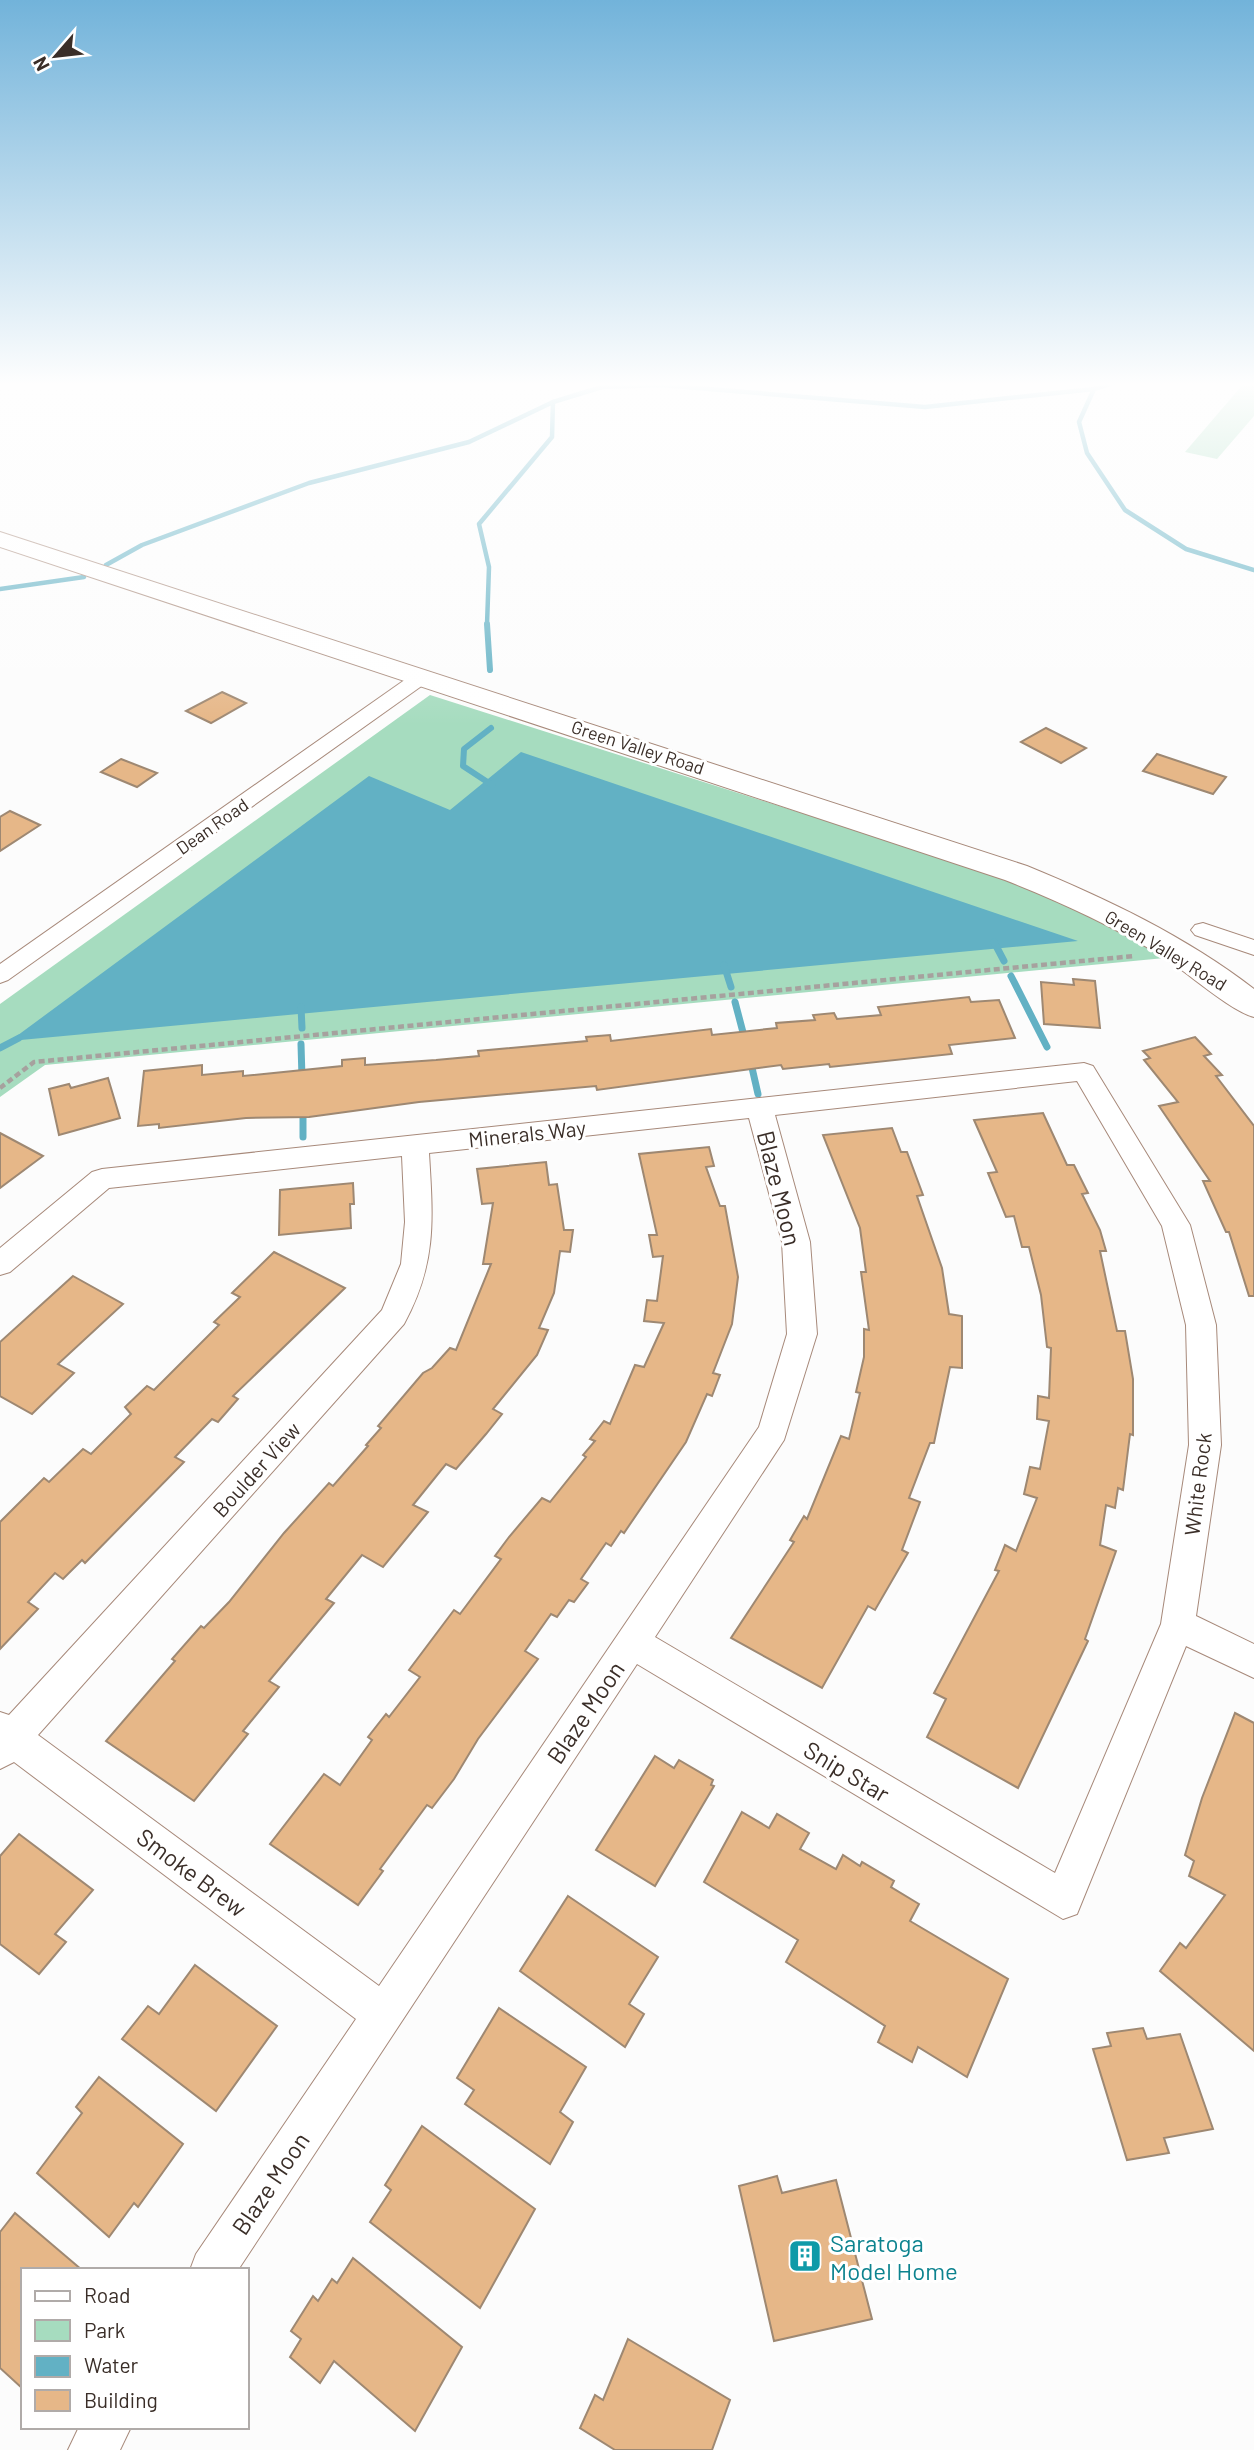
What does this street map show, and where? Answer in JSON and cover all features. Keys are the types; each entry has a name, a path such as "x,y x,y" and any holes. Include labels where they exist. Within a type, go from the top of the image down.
{"street":[{"name":"Green Valley Road","path":"0,539 424,676 1016,873 1102,911 1174,952 1254,1006"},
{"name":"Dean Road","path":"0,975 424,676"},
{"path":"1203,930 1254,948"},
{"name":"Minerals Way","path":"0,1265 102,1179 1084,1072"},
{"name":"White Rock","path":"1063,1899 1178,1624 1205,1445 1201,1325 1176,1225 1084,1072"},
{"name":"Blaze Moon","path":"213,2268 773,1431 802,1334 796,1242 760,1108"},
{"name":"Boulder View","path":"4,1740 394,1316 415,1264 419,1222 415,1145"},
{"path":"1178,1624 1254,1662"},
{"name":"Snip Star","path":"632,1642 1063,1899"},
{"name":"Smoke Brew","path":"4,1740 383,2014"},
{"path":"92,2450 106,2429"}],"path":[{"path":"0,1088 34,1062 1174,952"}],"green space":[{"path":"430,695 1072,899 1175,957 45,1065 0,1097 0,1004"}],"water":[{"path":"521,752 1078,941 10,1041 369,776 450,810"}],"building":[{"path":"222,692 246,703 211,723 186,711"},
{"path":"1046,728 1086,748 1061,763 1021,742"},
{"path":"1157,754 1226,777 1213,794 1143,771"},
{"path":"121,759 157,773 137,787 101,772"},
{"path":"10,811 40,825 0,851 0,817"},
{"path":"1073,979 1095,981 1100,1028 1044,1024 1041,982 1074,985"},
{"path":"969,997 971,1002 999,1000 1015,1038 949,1045 952,1054 830,1067 829,1064 783,1069 781,1065 597,1090 596,1086 419,1102 309,1117 246,1118 159,1128 159,1124 138,1126 144,1071 202,1065 202,1075 243,1071 243,1076 342,1066 342,1060 365,1058 365,1065 436,1060 479,1056 478,1051 587,1041 586,1037 610,1035 611,1041 711,1029 712,1035 777,1028 776,1023 815,1020 813,1015 834,1013 837,1019 881,1015 878,1007"},
{"path":"1195,1037 1211,1054 1204,1056 1222,1075 1216,1076 1254,1126 1254,1296 1249,1296 1229,1232 1226,1232 1203,1181 1210,1181 1159,1106 1178,1102 1144,1060 1150,1058 1143,1051"},
{"path":"108,1078 120,1118 59,1135 49,1089 69,1084 71,1088"},
{"path":"1043,1113 1067,1165 1074,1165 1088,1193 1082,1194 1100,1230 1106,1251 1100,1251 1117,1331 1125,1331 1133,1379 1133,1435 1130,1434 1123,1490 1118,1488 1115,1508 1106,1505 1100,1545 1116,1551 1085,1639 1088,1641 1018,1788 927,1737 946,1699 934,1693 999,1571 995,1570 1005,1545 1016,1551 1037,1498 1024,1494 1030,1467 1040,1469 1049,1421 1037,1419 1038,1396 1049,1398 1051,1348 1047,1347 1041,1295 1029,1247 1022,1247 1014,1216 1006,1217 988,1173 997,1172 974,1120"},
{"path":"892,1128 901,1152 907,1152 923,1195 917,1196 942,1268 949,1314 962,1316 962,1368 950,1367 934,1443 930,1443 909,1498 920,1502 902,1550 908,1553 875,1610 868,1606 822,1688 731,1638 794,1542 790,1540 804,1516 807,1519 841,1436 849,1439 860,1393 856,1392 864,1357 864,1329 869,1330 861,1272 866,1272 860,1228 823,1135"},
{"path":"0,1133 43,1156 0,1188"},
{"path":"709,1147 714,1166 706,1167 720,1206 725,1206 738,1277 732,1324 713,1373 720,1375 712,1396 707,1394 686,1442 624,1533 621,1531 611,1546 606,1543 581,1579 588,1583 574,1602 569,1600 557,1617 551,1614 525,1651 538,1659 478,1739 454,1779 432,1808 427,1805 380,1869 383,1871 358,1905 270,1844 324,1774 340,1785 372,1740 368,1737 386,1714 389,1717 420,1677 409,1670 454,1610 460,1614 501,1559 495,1556 509,1537 542,1498 550,1502 586,1457 583,1455 595,1441 590,1439 604,1421 610,1424 635,1365 644,1367 664,1323 644,1321 647,1300 657,1301 663,1256 653,1257 649,1235 657,1235 639,1154"},
{"path":"546,1162 549,1185 557,1184 564,1230 573,1230 570,1252 560,1251 554,1293 539,1328 548,1330 537,1355 493,1409 502,1414 486,1434 456,1469 446,1464 413,1505 428,1512 383,1567 362,1555 326,1599 334,1603 269,1681 279,1687 243,1731 248,1734 194,1801 106,1741 175,1661 172,1659 201,1626 204,1628 229,1602 284,1533 329,1483 333,1486 368,1446 366,1445 381,1428 378,1426 423,1373 432,1368 450,1348 456,1350 491,1264 483,1264 493,1203 482,1204 477,1169"},
{"path":"353,1183 351,1228 279,1235 280,1190"},
{"path":"274,1252 345,1288 233,1396 238,1399 218,1422 212,1419 175,1457 184,1462 85,1563 82,1560 63,1579 55,1573 28,1602 38,1609 0,1649 0,1522 44,1478 49,1482 83,1449 91,1454 131,1414 125,1407 147,1386 154,1390 219,1325 214,1322 240,1297 232,1293"},
{"path":"73,1276 123,1304 58,1364 74,1373 32,1414 0,1396 0,1342"},
{"path":"1235,1713 1254,1723 1254,2051 1160,1971 1180,1943 1186,1948 1225,1895 1189,1876 1194,1861 1185,1855 1202,1798"},
{"path":"655,1756 674,1768 679,1760 713,1780 711,1785 714,1786 655,1886 596,1850"},
{"path":"742,1812 769,1828 777,1814 809,1833 800,1849 836,1869 843,1855 860,1866 862,1862 894,1881 891,1887 919,1904 910,1921 1008,1979 967,2077 918,2047 912,2062 878,2042 885,2026 786,1962 798,1940 704,1882"},
{"path":"19,1834 93,1890 55,1934 66,1942 39,1974 0,1944 0,1856"},
{"path":"568,1896 658,1957 629,2004 644,2014 625,2047 520,1971"},
{"path":"195,1965 277,2026 216,2111 122,2039 148,2006 159,2014"},
{"path":"499,2008 586,2067 560,2112 573,2122 550,2164 465,2104 474,2090 457,2078"},
{"path":"1143,2028 1147,2039 1180,2034 1213,2129 1164,2138 1169,2153 1127,2160 1093,2049 1111,2046 1107,2033"},
{"path":"99,2077 183,2144 138,2207 134,2203 109,2237 37,2173 82,2113 76,2107"},
{"path":"422,2126 535,2209 480,2308 370,2222 391,2190 385,2185"},
{"name":"Saratoga Model Home","path":"777,2176 782,2193 836,2180 872,2319 774,2341 739,2186"},
{"path":"15,2213 80,2268 21,2268 21,2387 0,2368 0,2232"},
{"path":"353,2258 462,2347 415,2431 334,2361 320,2383 290,2357 301,2339 291,2331 313,2296 318,2301 332,2279 337,2283"},
{"path":"628,2339 730,2400 712,2450 615,2450 580,2428 595,2395 603,2400"}],"waterway":[{"path":"106,565 142,545 273,496"},
{"path":"487,624 489,567 479,524 502,496"},
{"path":"1116,496 1125,510 1186,549 1254,570"},
{"path":"0,589 84,577"},
{"path":"487,624 490,670"},
{"path":"491,728 464,749 463,766 492,785"},
{"path":"994,942 1004,961"},
{"path":"724,965 731,987"},
{"path":"1011,976 1047,1047"},
{"path":"735,1002 745,1040"},
{"path":"301,1007 302,1028"},
{"path":"0,1048 19,1038"},
{"path":"301,1044 302,1078"},
{"path":"750,1059 758,1094"},
{"path":"303,1108 303,1137"}],"place":[{"name":"Saratoga Model Home","path":"805,2256"}]}
